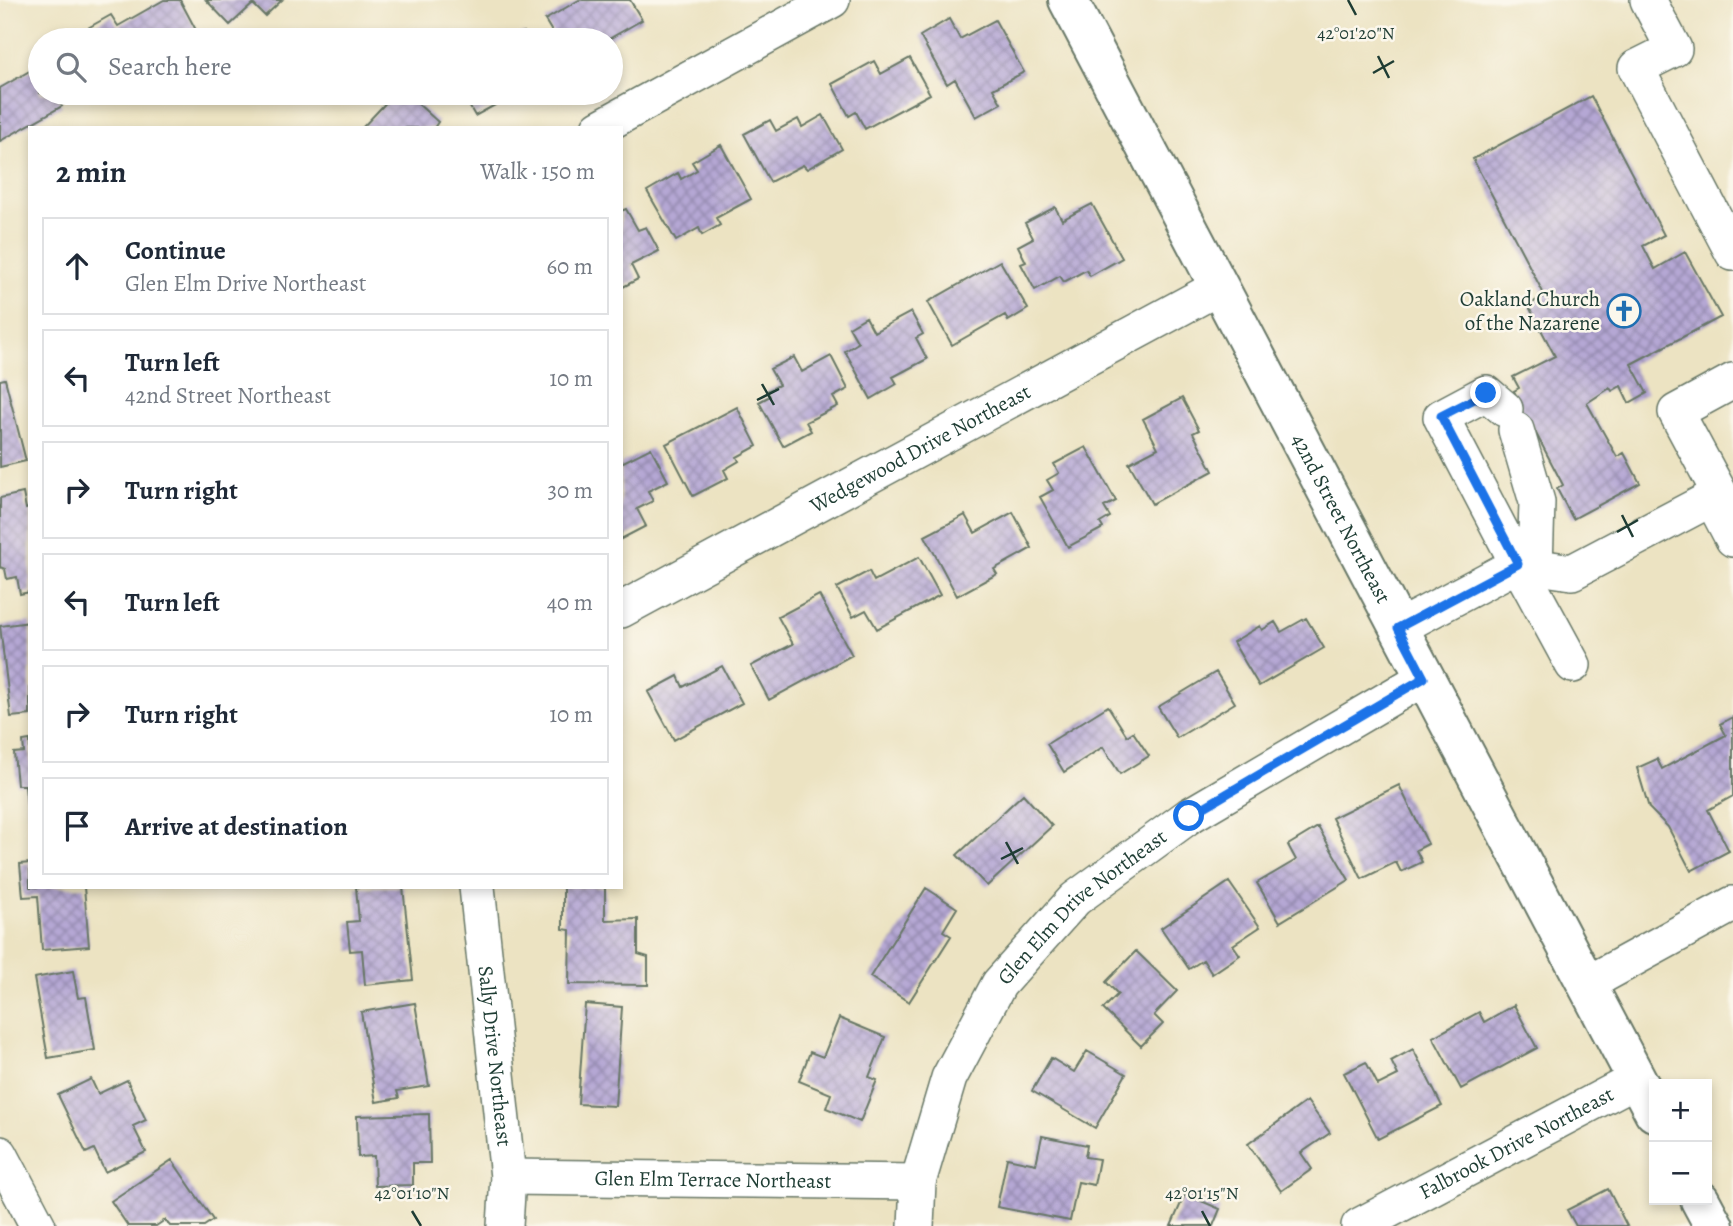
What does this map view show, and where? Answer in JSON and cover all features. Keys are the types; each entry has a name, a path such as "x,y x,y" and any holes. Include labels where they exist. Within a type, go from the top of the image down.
{"main road":[{"name":"42nd Street Northeast","path":"1068,0 1646,1096"},
{"path":"1703,1205 1714,1226"}],"street":[{"path":"603,126 832,0"},
{"path":"1648,0 1674,49 1636,68 1733,253"},
{"name":"Wedgewood Drive Northeast","path":"623,609 1219,287"},
{"path":"1733,381 1675,412 1720,487 1733,539"},
{"path":"1527,565 1537,502 1510,420 1486,393 1441,416 1527,565 1573,665"},
{"path":"1398,628 1527,565 1572,572 1720,487"},
{"name":"Glen Elm Drive Northeast","path":"916,1226 918,1182 949,1078 999,984 1075,899 1189,816 1424,678"},
{"name":"Sally Drive Northeast","path":"477,889 508,1177 505,1226"},
{"path":"1587,984 1733,904"},
{"name":"Falbrook Drive Northeast","path":"1359,1226 1646,1096"},
{"path":"0,1154 38,1226"},
{"name":"Glen Elm Terrace Northeast","path":"508,1177 918,1182"}],"building":[{"path":"164,0 180,0 195,28 88,28 111,15 118,26"},
{"path":"206,0 282,0 265,16 253,4 230,25"},
{"path":"579,0 630,0 642,20 623,31 623,28 550,28 545,20"},
{"path":"949,19 960,39 995,20 1024,72 993,89 1001,103 976,117 955,79 947,84 920,36"},
{"path":"910,58 930,94 865,129 856,112 849,116 832,84 874,61 881,74"},
{"path":"28,72 28,105 62,106 0,141 0,88"},
{"name":"Oakland Church of the Nazarene","path":"1591,96 1664,235 1643,246 1655,269 1685,252 1721,317 1631,364 1647,393 1629,403 1621,386 1612,391 1610,388 1587,403 1617,457 1624,453 1640,483 1573,519 1557,489 1563,485 1528,418 1505,430 1521,406 1514,391 1519,388 1513,377 1555,356 1528,305 1545,296 1473,159"},
{"path":"384,105 419,105 438,122 435,126 364,126"},
{"path":"469,105 495,105 475,116"},
{"path":"823,115 842,149 807,169 803,165 770,182 744,134 770,120 776,131 798,119 802,127"},
{"path":"721,145 751,199 716,218 720,225 702,235 699,228 676,241 647,191 678,173 681,179 697,170 692,162"},
{"path":"1092,204 1122,258 1090,276 1086,270 1064,282 1060,276 1035,290 1021,264 1026,262 1018,246 1033,238 1025,223 1055,207 1062,220"},
{"path":"626,209 638,230 646,227 659,251 631,265 638,279 623,287 623,210"},
{"path":"1000,261 1028,309 1008,321 1005,315 952,345 928,302"},
{"path":"911,312 923,334 916,338 927,359 893,377 897,384 871,399 845,351 858,343 849,327 866,317 874,332"},
{"path":"831,356 848,389 833,397 838,406 806,422 811,431 783,446 759,402 770,396 767,391 779,385 770,369 794,357 802,372"},
{"path":"5,379 26,461 0,467 0,380"},
{"path":"1182,398 1199,430 1193,433 1213,471 1152,504 1129,463 1158,448 1143,419"},
{"path":"737,407 757,446 737,457 739,461 724,470 728,478 693,496 666,444"},
{"path":"1086,447 1116,501 1104,507 1110,517 1100,523 1103,528 1068,547 1040,497 1053,490 1047,480 1059,473 1054,464"},
{"path":"651,448 668,481 648,491 653,501 637,509 646,526 623,538 623,462"},
{"path":"23,493 28,508 28,592 20,594 17,577 7,579 5,569 0,567 0,498"},
{"path":"1013,512 1032,548 994,569 997,574 957,596 925,536 965,515 975,533"},
{"path":"919,557 940,595 877,629 866,610 853,617 837,588 869,571 874,581"},
{"path":"819,595 852,655 769,700 751,666 793,644 778,617"},
{"path":"1306,618 1324,648 1259,686 1233,642 1260,626 1262,630 1275,622 1281,632"},
{"path":"28,622 28,715 11,717 0,626"},
{"path":"722,666 742,703 674,740 648,692 678,676 683,687"},
{"path":"1216,672 1235,703 1177,738 1158,707"},
{"path":"1108,706 1127,736 1133,732 1149,756 1120,774 1103,747 1064,772 1047,744"},
{"path":"1733,717 1733,796 1708,810 1729,851 1691,871 1668,827 1649,808 1637,768 1657,759 1662,769 1726,735 1720,724"},
{"path":"28,740 28,816 25,785 17,785 14,753 24,752 23,741"},
{"path":"1399,785 1428,844 1416,850 1422,862 1401,872 1396,862 1362,879 1332,818"},
{"path":"1023,794 1052,826 987,886 957,855"},
{"path":"1318,827 1349,880 1280,922 1257,883 1296,860 1288,845"},
{"path":"28,863 28,889 84,889 89,946 42,950 38,896 23,897 20,864"},
{"path":"1229,882 1260,927 1233,945 1240,955 1212,974 1203,960 1189,969 1161,928"},
{"path":"926,888 957,908 943,931 951,936 909,1002 870,977"},
{"path":"356,889 403,889 413,980 365,985 362,950 350,951 347,922 359,921"},
{"path":"563,889 605,889 605,920 638,919 638,954 648,957 648,985 569,984 570,930 563,929"},
{"path":"1136,951 1177,991 1154,1015 1163,1024 1141,1046 1103,1009 1118,994 1106,982"},
{"path":"73,971 78,998 86,997 95,1050 48,1058 34,978"},
{"path":"415,1003 429,1086 397,1091 399,1098 376,1102 361,1012"},
{"path":"585,1004 622,1007 615,1106 578,1104"},
{"path":"1514,1005 1537,1048 1461,1089 1433,1037 1479,1012 1484,1022"},
{"path":"839,1018 885,1037 869,1077 877,1080 860,1122 826,1108 831,1094 799,1081 810,1052 823,1057"},
{"path":"1413,1049 1442,1106 1378,1139 1344,1073 1366,1062 1378,1085 1398,1075 1391,1061"},
{"path":"1087,1051 1126,1074 1095,1128 1032,1091 1051,1058 1074,1072"},
{"path":"91,1079 98,1094 127,1080 146,1120 133,1126 146,1152 105,1172 94,1149 86,1153 58,1095"},
{"path":"1307,1101 1330,1133 1301,1153 1312,1169 1281,1191 1248,1144"},
{"path":"429,1114 430,1163 413,1163 413,1185 375,1186 374,1156 358,1157 357,1116"},
{"path":"1042,1136 1087,1145 1085,1157 1099,1159 1094,1185 1078,1182 1070,1221 997,1207 1007,1158 1036,1164"},
{"path":"172,1160 213,1220 204,1226 170,1226 165,1220 156,1226 128,1226 111,1201"},
{"path":"1608,1189 1627,1226 1576,1226 1567,1210"},
{"path":"1185,1194 1220,1209 1213,1226 1171,1226"}],"place":[{"name":"Oakland Church of the Nazarene","path":"1624,311"}],"route":[{"path":"1189,816 1424,678 1398,628 1518,564 1441,416 1486,393"}]}
